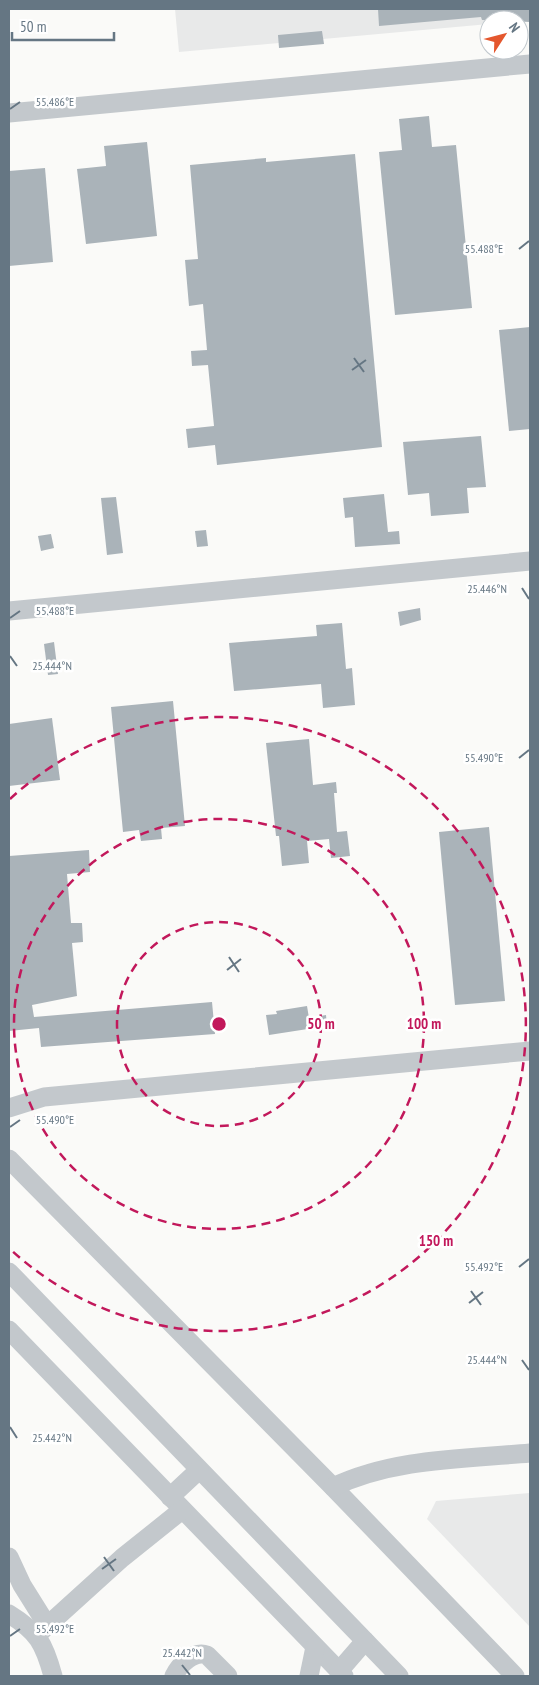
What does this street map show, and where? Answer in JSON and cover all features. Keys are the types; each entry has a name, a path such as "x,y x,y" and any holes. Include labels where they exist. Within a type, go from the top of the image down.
{"street":[{"path":"9,112 530,64"},
{"path":"9,611 530,561"},
{"path":"9,1108 44,1097 530,1052"},
{"path":"9,1159 515,1676"},
{"path":"9,1272 399,1676"},
{"path":"9,1330 315,1647 336,1675 365,1641"},
{"path":"333,1488 363,1475 394,1467 530,1453"},
{"path":"42,1630 115,1564 176,1504 199,1470"},
{"path":"9,1558 42,1630 52,1676"},
{"path":"9,1614 25,1624 42,1630"},
{"path":"309,1676 315,1647"},
{"path":"174,1676 193,1656 202,1653 207,1655 228,1676"}],"shaded area":[{"path":"175,9 530,9 530,20 529,10 479,10 479,25 179,52"},
{"path":"530,1493 530,1627 427,1519 436,1501"}],"building":[{"path":"378,9 530,9 530,22 529,10 479,10 479,17 379,26"},
{"path":"322,31 324,44 279,48 278,35"},
{"path":"429,116 432,147 456,145 472,308 395,315 379,152 402,150 399,119"},
{"path":"147,142 157,236 86,244 77,169 106,166 104,146"},
{"path":"355,154 382,447 217,465 215,445 188,448 186,429 214,426 208,365 192,366 191,351 207,350 203,304 189,306 185,260 198,259 190,165 266,158 266,162"},
{"path":"45,168 53,262 9,266 9,171"},
{"path":"530,327 530,429 509,431 499,330"},
{"path":"481,436 486,487 467,488 469,513 431,516 429,493 408,495 403,442"},
{"path":"384,494 388,532 399,531 400,544 355,547 353,517 345,518 343,498"},
{"path":"116,497 123,553 107,555 101,498"},
{"path":"206,530 208,546 197,547 195,531"},
{"path":"51,534 54,548 41,551 38,536"},
{"path":"420,608 421,620 400,626 398,612"},
{"path":"342,623 346,669 352,668 355,705 323,708 321,684 234,691 229,643 317,636 316,625"},
{"path":"54,642 58,674 48,675 44,644"},
{"path":"173,701 185,826 161,828 162,839 141,841 139,830 123,832 111,707"},
{"path":"52,718 60,780 9,786 9,724"},
{"path":"309,739 313,785 336,782 337,793 334,793 337,832 347,831 350,856 331,858 329,839 307,841 309,863 282,866 279,836 276,836 266,743"},
{"path":"489,827 505,1001 455,1005 439,832"},
{"path":"89,850 90,872 67,874 71,923 82,923 83,942 72,943 77,996 32,1005 34,1017 212,1002 215,1034 41,1047 39,1028 9,1031 9,856"},
{"path":"307,1006 309,1018 326,1015 327,1026 269,1035 266,1015 277,1014 276,1011"}]}
